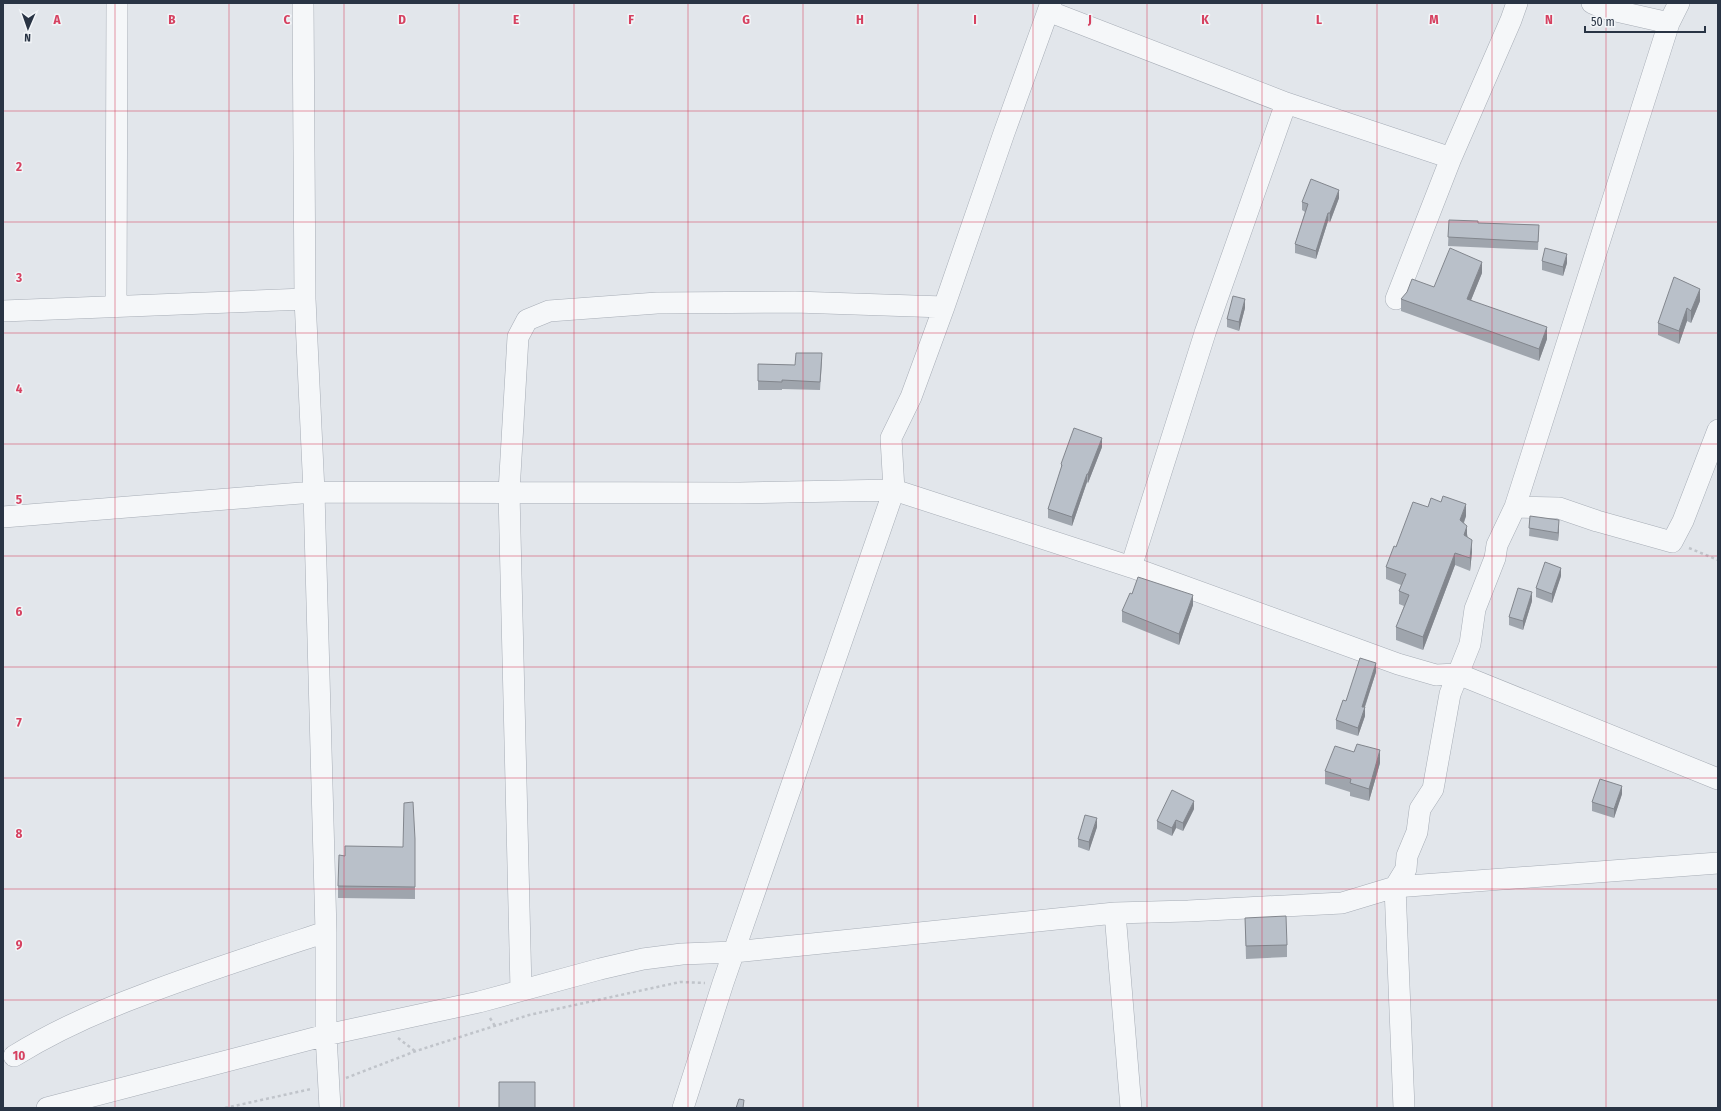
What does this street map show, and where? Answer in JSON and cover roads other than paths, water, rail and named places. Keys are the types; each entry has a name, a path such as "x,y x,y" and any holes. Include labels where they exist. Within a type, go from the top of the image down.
{"street":[{"path":"116,306 117,3"},
{"path":"303,3 305,299 314,492 326,932 326,1035 330,1108"},
{"path":"1396,299 1451,158 1517,3"},
{"path":"1592,3 1603,8 1669,23"},
{"path":"1404,1108 1395,887 1406,869 1407,856 1417,832 1420,809 1433,789 1450,694 1470,644 1475,609 1495,558 1497,545 1515,507 1669,23 1679,3"},
{"path":"684,1108 734,952 894,490 891,438 911,398 1050,7 1286,103 1451,158"},
{"path":"1131,567 1205,333 1286,103"},
{"path":"3,311 305,299"},
{"path":"521,990 509,492 518,337 527,320 549,311 657,303 795,302 944,307"},
{"path":"1515,507 1559,508 1597,521 1672,542 1683,521 1718,430"},
{"path":"3,517 314,492 740,493 894,490 1131,567 1398,664 1436,675 1458,674 1718,779"},
{"path":"47,1108 326,1035 479,1002 600,969 643,959 682,954 734,952 1115,912 1188,911 1342,903 1395,887 1718,863"},
{"path":"1115,912 1131,1108"},
{"path":"14,1056 47,1036 100,1011 189,977 326,932"}]}
